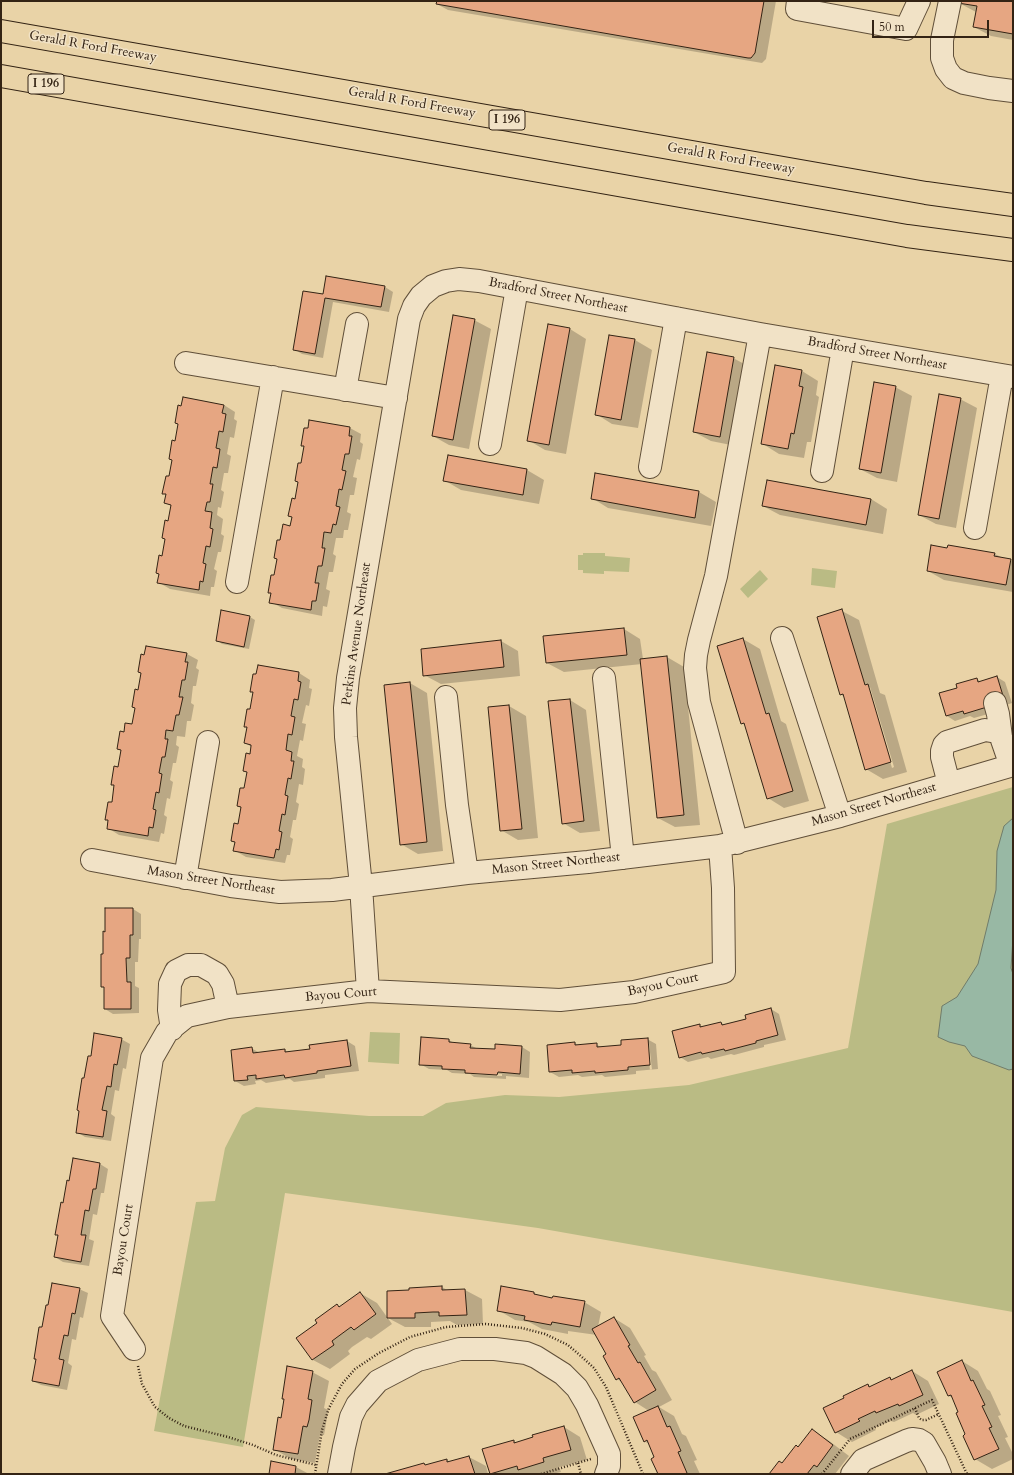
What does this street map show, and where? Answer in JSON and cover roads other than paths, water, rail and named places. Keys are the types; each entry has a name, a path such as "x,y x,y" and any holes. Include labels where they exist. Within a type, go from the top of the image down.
{"highway":[{"name":"Gerald R Ford Freeway","path":"1,31 926,193 1013,205"},
{"name":"I 196","path":"1,76 907,236 1013,250"}],"street":[{"path":"798,1 797,9 906,29 919,1"},
{"path":"950,1 942,40 942,58 946,68 953,78 964,83 1013,91"},
{"name":"Bradford Street Northeast","path":"396,398 409,319 414,306 421,296 433,286 446,281 460,279 479,281 760,334 1007,376"},
{"path":"490,444 517,288"},
{"path":"650,467 676,318"},
{"path":"345,390 357,324"},
{"path":"728,844 699,702 695,668 699,640 716,576 760,334"},
{"path":"822,471 843,348"},
{"path":"186,363 396,398"},
{"path":"975,528 1007,376"},
{"path":"237,582 273,377"},
{"name":"Perkins Avenue Northeast","path":"368,991 361,886 346,737 345,708 348,678 396,398"},
{"path":"782,638 840,816"},
{"path":"604,678 623,858"},
{"path":"446,697 457,805 467,873"},
{"path":"995,703 1002,737 1012,765"},
{"path":"949,784 942,757 944,745 947,742 985,730 997,732 1002,737"},
{"path":"185,878 208,742"},
{"name":"Mason Street Northeast","path":"92,860 231,886 280,892 326,890 467,873 623,858 728,844 840,816 1012,765"},
{"name":"Bayou Court","path":"134,1349 112,1316 152,1058 167,1032 187,1016 228,1007 368,991 560,1000 634,992 724,972 723,888 728,844"},
{"path":"172,1028 169,1010 170,984 176,971 188,965 201,965 217,974 223,984 228,1007"},
{"path":"339,1474 351,1417 357,1405 378,1381 418,1360 460,1349 495,1349 526,1353 536,1357 563,1374 577,1388 587,1405 607,1464"},
{"path":"852,1474 863,1460 912,1439 924,1443 936,1462 940,1474"}]}
